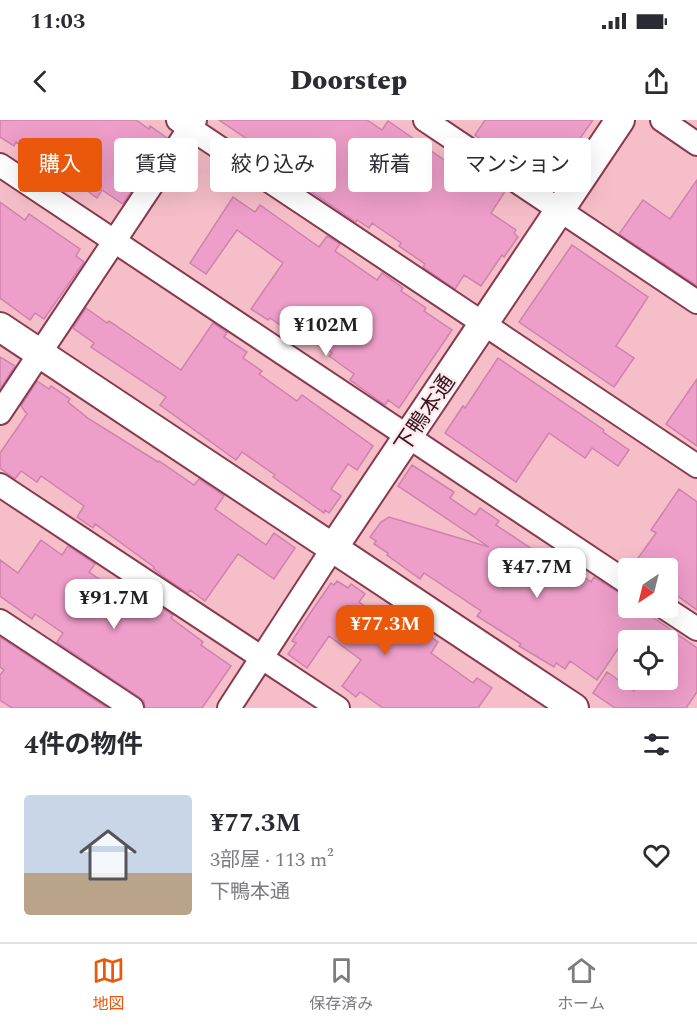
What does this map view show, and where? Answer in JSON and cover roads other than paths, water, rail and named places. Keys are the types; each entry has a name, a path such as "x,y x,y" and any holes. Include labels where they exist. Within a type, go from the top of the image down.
{"street":[{"path":"425,120 697,302"},
{"name":"下鴨本通","path":"229,708 333,548 620,120"},
{"path":"662,120 697,144"},
{"path":"0,413 114,241 188,123 697,466"},
{"path":"0,165 618,576"},
{"path":"0,327 574,708"},
{"path":"0,485 338,708"},
{"path":"678,617 697,629"},
{"path":"0,621 132,708"}]}
